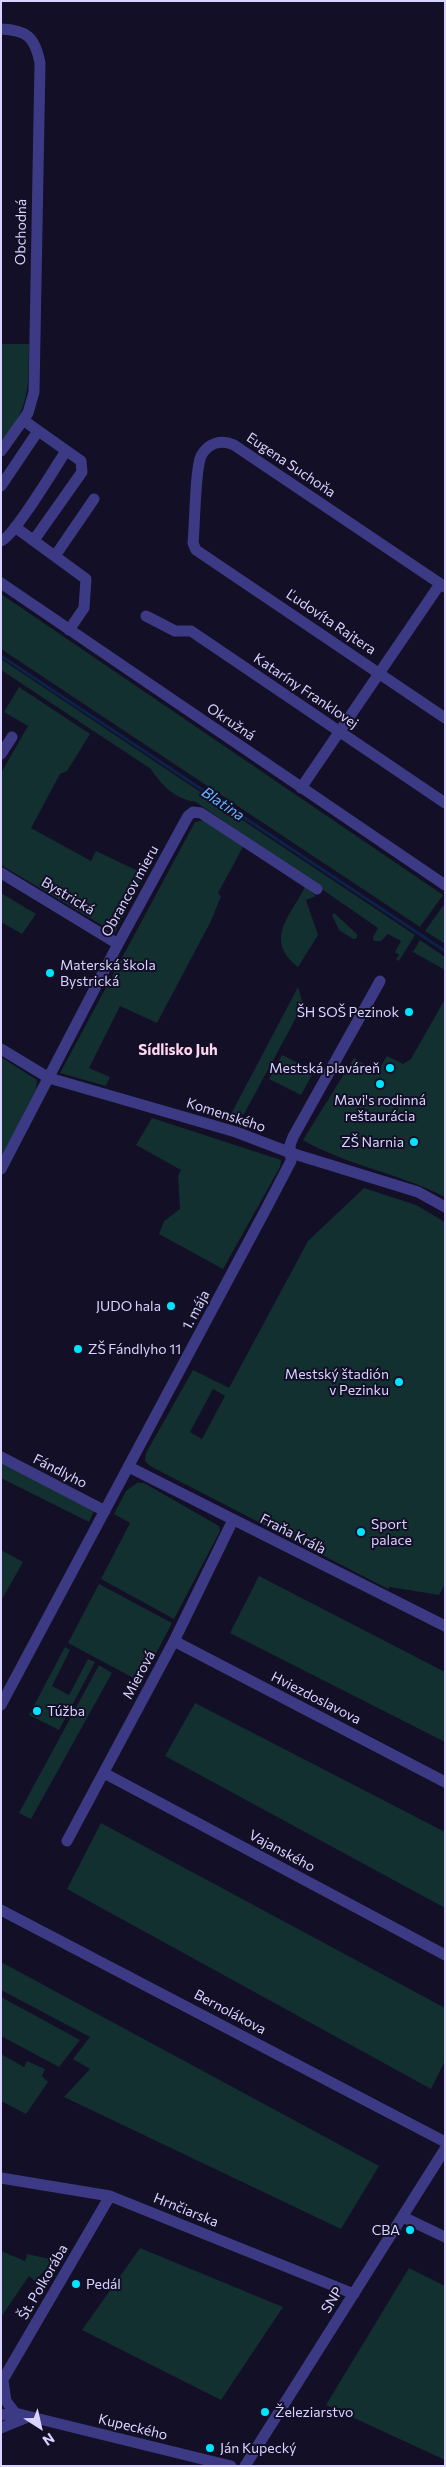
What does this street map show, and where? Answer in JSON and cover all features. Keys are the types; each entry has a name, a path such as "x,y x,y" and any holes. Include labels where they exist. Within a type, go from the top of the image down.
{"street":[{"name":"Obchodná","path":"1,29 16,30 24,33 37,47 40,63 34,392 32,403 23,420 1,451"},
{"path":"23,420 81,461 84,468 34,540"},
{"path":"1,486 38,431"},
{"name":"Eugena Suchoňa","path":"200,552 193,543 200,458 214,444 227,442 442,585"},
{"path":"1,541 5,540 15,527 66,451"},
{"path":"55,556 94,499"},
{"path":"15,527 82,575 87,582 84,608 70,630"},
{"name":"Ľudovíta Rajtera","path":"200,552 445,718"},
{"name":"Okružná","path":"1,583 445,885"},
{"path":"301,788 379,673 442,585"},
{"name":"Kataríny Franklovej","path":"146,616 175,631 191,631 445,803"},
{"path":"1,754 12,737"},
{"name":"Obrancov mieru","path":"1,1169 118,944 188,816 194,812 201,813 317,889"},
{"name":"Bystrická","path":"1,873 118,944"},
{"name":"1. mája","path":"1,1705 291,1161 293,1137 380,981"},
{"name":"Komenského","path":"1,1049 49,1078 236,1132 291,1153 418,1192 445,1206"},
{"name":"Fándlyho","path":"1,1458 105,1511"},
{"name":"Fraňa Kráľa","path":"129,1466 233,1520 444,1623"},
{"name":"Mierová","path":"66,1841 174,1641 233,1520"},
{"name":"Hviezdoslavova","path":"174,1641 445,1782"},
{"name":"Vajanského","path":"104,1773 445,1955"},
{"name":"Bernolákova","path":"1,1910 445,2142"},
{"name":"SNP","path":"245,2466 445,2149"},
{"name":"Hrnčiarska","path":"1,2178 110,2196 354,2294"},
{"name":"Št. Polkorába","path":"2,2382 110,2196"},
{"path":"403,2217 445,2237"},
{"path":"2,2382 6,2401 15,2413"},
{"name":"Kupeckého","path":"1,2416 15,2413 231,2466"},
{"path":"1,2428 28,2417"}],"green space":[{"path":"1,344 29,344 28,384 23,407 11,429 1,441"},
{"path":"1,594 443,895 420,927 1,649"},
{"path":"1,659 415,935 399,961 396,959 399,955 395,952 401,941 388,934 381,941 374,941 373,937 378,928 196,802 175,795 160,781 151,769 1,670"},
{"path":"19,687 90,734 67,771 60,774 31,828 91,861 96,851 143,875 115,933 1,865 1,773 28,726 4,712"},
{"path":"204,820 244,845 218,893 221,896 211,921 157,1023 120,1006 89,1068 110,1077 106,1086 60,1073 195,822"},
{"path":"305,887 316,896 306,900 318,935 298,967 288,957 282,947 281,938 287,919"},
{"path":"1,893 36,914 22,934 1,922"},
{"path":"445,903 445,944 425,931"},
{"path":"334,913 357,934 357,938 353,939 339,930 332,915"},
{"path":"420,940 445,957 445,970 413,952"},
{"path":"298,987 303,1005 244,1114 229,1118"},
{"path":"445,999 445,1197 320,1149 303,1140 354,1058 377,1072 387,1056 403,1064 411,1059"},
{"path":"282,1055 314,1071 301,1095 269,1079"},
{"path":"1,1057 37,1080 36,1089 1,1159"},
{"path":"152,1118 281,1160 280,1167 223,1269 159,1234 164,1221 180,1209 178,1176 181,1170 136,1145"},
{"path":"364,1188 416,1205 445,1222 445,1584 439,1595 390,1587 388,1589 150,1466 145,1461 146,1453 193,1370 229,1388 308,1241","holes":["213,1389 225,1396 202,1439 190,1432"]},
{"path":"1,1462 94,1511 89,1522 1,1478"},
{"path":"137,1483 144,1483 219,1526 220,1531 174,1619 101,1579 130,1523 114,1514 126,1491"},
{"path":"1,1550 23,1562 1,1601"},
{"path":"259,1576 445,1672 445,1742 230,1633"},
{"path":"99,1584 172,1623 141,1682 68,1643"},
{"path":"65,1647 70,1650 52,1686 69,1695 88,1659 95,1662 59,1730 29,1715"},
{"path":"99,1665 112,1673 31,1819 19,1813"},
{"path":"195,1703 445,1832 445,1908 165,1756"},
{"path":"101,1823 445,2008 445,2061 431,2089 67,1889"},
{"path":"1,1962 379,2166 341,2229 64,2097 90,2069 73,2059 90,2037 1,1990"},
{"path":"1,1997 80,2040 59,2067 1,2036"},
{"path":"1,2054 24,2067 27,2061 45,2069 42,2076 48,2082 26,2114 1,2101"},
{"path":"140,2248 283,2307 221,2400 82,2330"},
{"path":"1,2251 25,2261 27,2254 54,2260 35,2281 29,2276 1,2317"},
{"path":"409,2268 445,2286 445,2460 326,2405"}],"waterway":[{"name":"Blatina","path":"1,656 445,951"}],"place":[{"name":"Materská škola Bystrická","path":"50,973"},
{"name":"ŠH SOŠ Pezinok","path":"409,1012"},
{"name":"Mestská plaváreň","path":"390,1068"},
{"name":"Mavi's rodinná reštaurácia","path":"380,1084"},
{"name":"ZŠ Narnia","path":"414,1142"},
{"name":"JUDO hala","path":"171,1306"},
{"name":"ZŠ Fándlyho 11","path":"78,1349"},
{"name":"Mestský štadión v Pezinku","path":"399,1382"},
{"name":"Sport palace","path":"361,1532"},
{"name":"Túžba","path":"37,1711"},
{"name":"CBA","path":"410,2230"},
{"name":"Pedál","path":"76,2284"},
{"name":"Železiarstvo","path":"265,2412"},
{"name":"Ján Kupecký","path":"210,2448"}],"district":[{"name":"Sídlisko Juh","path":"178,1050"}]}
